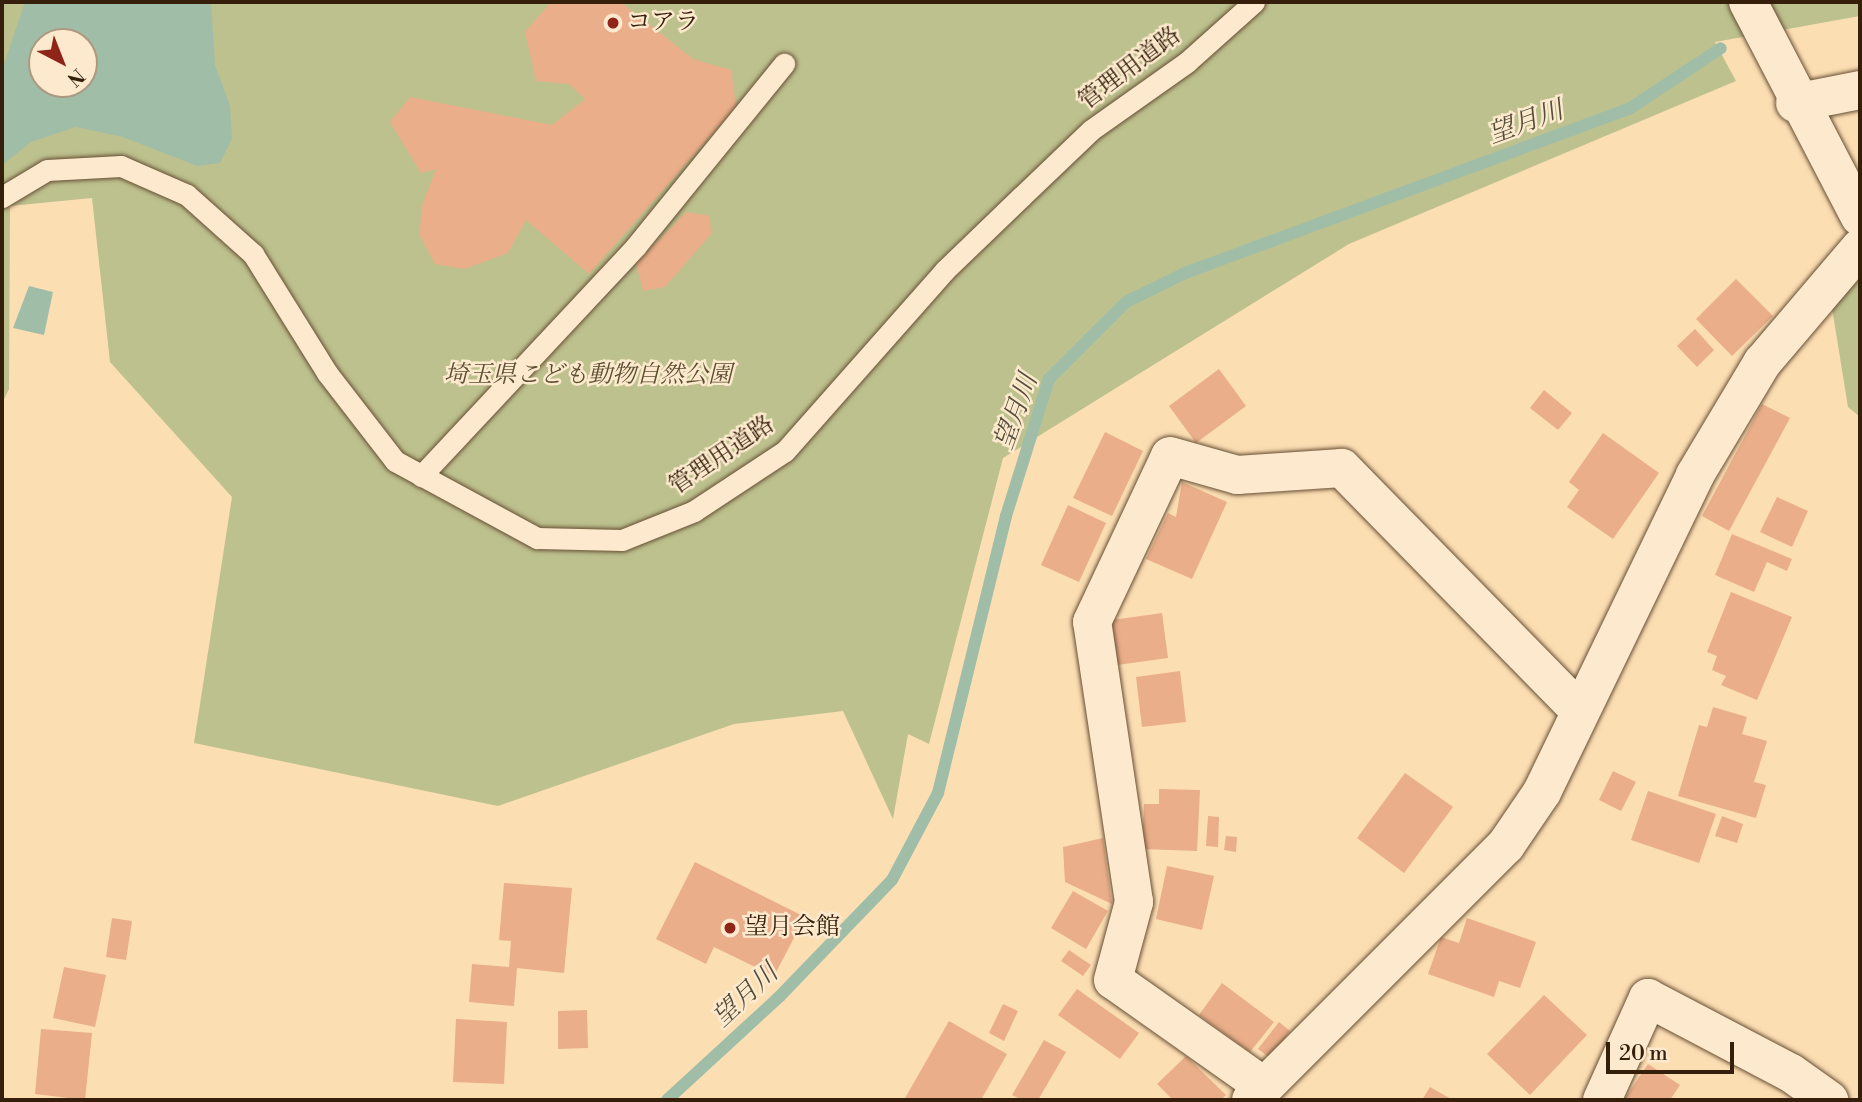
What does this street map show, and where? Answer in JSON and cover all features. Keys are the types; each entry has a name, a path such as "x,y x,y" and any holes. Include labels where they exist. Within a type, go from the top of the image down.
{"street":[{"path":"1748,2 1796,103 1860,217"},
{"path":"1796,103 1860,90"},
{"path":"1580,711 1342,468 1237,475 1170,456 1092,622 1134,902 1113,980 1257,1093 1506,845 1542,792 1702,463 1762,363 1860,247"},
{"path":"1601,1100 1648,998 1829,1100"}],"lane":[{"name":"管理用道路","path":"2,197 47,170 121,166 187,195 253,254 362,424 395,461 537,538 622,540 694,511 785,451 944,271 1022,196 1091,130 1187,62 1254,2"},
{"path":"421,476 636,246 784,64"}],"green space":[{"name":"埼玉県こども動物自然公園","path":"2,2 1860,2 1860,16 1715,42 1736,81 1349,244 1003,458 929,744 908,734 893,819 843,711 734,724 498,806 194,743 232,497 110,362 92,198 10,206 9,389 2,403"},
{"path":"1860,274 1860,417 1848,407 1832,308"}],"shaded area":[{"path":"25,2 211,2 215,65 230,106 232,139 220,163 197,166 123,137 76,127 31,142 2,165 2,70"},
{"path":"29,286 53,292 44,335 13,328"}],"building":[{"path":"551,2 621,2 693,59 731,70 736,107 589,274 526,220 508,253 464,269 435,264 420,236 421,208 436,169 421,173 390,122 410,97 552,125 585,99 569,84 536,81 525,32"},
{"path":"686,212 710,216 711,234 665,287 643,291 636,264"},
{"path":"1736,279 1773,316 1732,356 1696,319"},
{"path":"1695,329 1714,350 1697,367 1677,346"},
{"path":"1219,369 1246,406 1196,443 1169,406"},
{"path":"1544,390 1572,413 1558,430 1530,408"},
{"path":"1762,404 1790,418 1729,531 1702,516"},
{"path":"1105,432 1143,451 1112,516 1073,498"},
{"path":"1603,433 1659,473 1613,539 1567,507 1579,490 1569,482"},
{"path":"1182,482 1227,502 1192,579 1146,559 1168,513 1176,517"},
{"path":"1777,497 1808,511 1792,547 1760,532"},
{"path":"1068,505 1106,523 1079,582 1041,565"},
{"path":"1732,534 1792,559 1787,571 1767,562 1754,592 1715,575"},
{"path":"1731,592 1792,617 1757,700 1721,685 1726,676 1712,670 1717,656 1707,652"},
{"path":"1162,613 1168,658 1117,665 1112,620"},
{"path":"1180,671 1186,722 1142,727 1136,677"},
{"path":"1713,707 1747,717 1742,734 1767,741 1754,782 1766,785 1756,818 1678,796 1699,725 1707,727"},
{"path":"1613,771 1636,782 1621,811 1599,800"},
{"path":"1405,773 1453,807 1404,873 1357,838"},
{"path":"1159,789 1200,790 1197,851 1142,849 1144,804 1159,804"},
{"path":"1648,791 1716,814 1699,863 1631,840"},
{"path":"1208,816 1219,817 1218,847 1206,846"},
{"path":"1722,816 1743,824 1737,843 1715,836"},
{"path":"1226,836 1237,837 1236,852 1224,850"},
{"path":"1103,838 1112,904 1065,882 1063,847"},
{"name":"望月会館","path":"695,862 805,917 774,976 714,947 706,964 656,939"},
{"path":"1167,866 1214,876 1202,930 1156,919"},
{"path":"504,883 572,888 564,973 517,968 514,1006 469,1002 472,964 509,967 511,941 499,940"},
{"path":"1073,891 1108,911 1086,949 1051,928"},
{"path":"112,918 132,921 126,960 106,957"},
{"path":"1467,918 1536,942 1520,988 1499,981 1494,997 1428,974 1441,937 1459,943"},
{"path":"1069,950 1091,965 1083,976 1061,961"},
{"path":"64,967 106,975 95,1027 53,1018"},
{"path":"1222,983 1274,1022 1250,1052 1199,1015"},
{"path":"1077,989 1139,1033 1120,1059 1058,1015"},
{"path":"1544,995 1587,1035 1530,1095 1487,1054"},
{"path":"1003,1004 1018,1011 1004,1041 989,1033"},
{"path":"587,1010 588,1048 558,1049 558,1011"},
{"path":"456,1019 507,1022 504,1084 453,1082"},
{"path":"949,1021 1007,1054 981,1100 904,1100"},
{"path":"1279,1022 1290,1031 1270,1058 1258,1049"},
{"path":"41,1029 92,1033 85,1100 35,1094"},
{"path":"1044,1040 1066,1052 1038,1100 1022,1100 1012,1095"},
{"path":"1186,1056 1226,1095 1221,1100 1173,1100 1157,1084"},
{"path":"1648,1064 1680,1085 1670,1100 1625,1098"},
{"path":"1430,1087 1453,1100 1422,1100"}],"waterway":[{"name":"望月川","path":"667,1100 780,996 892,880 938,793 1006,516 1049,379 1126,302 1185,273 1629,109 1721,48"}],"place":[{"name":"コアラ","path":"613,23"},
{"name":"望月会館","path":"730,928"}]}
